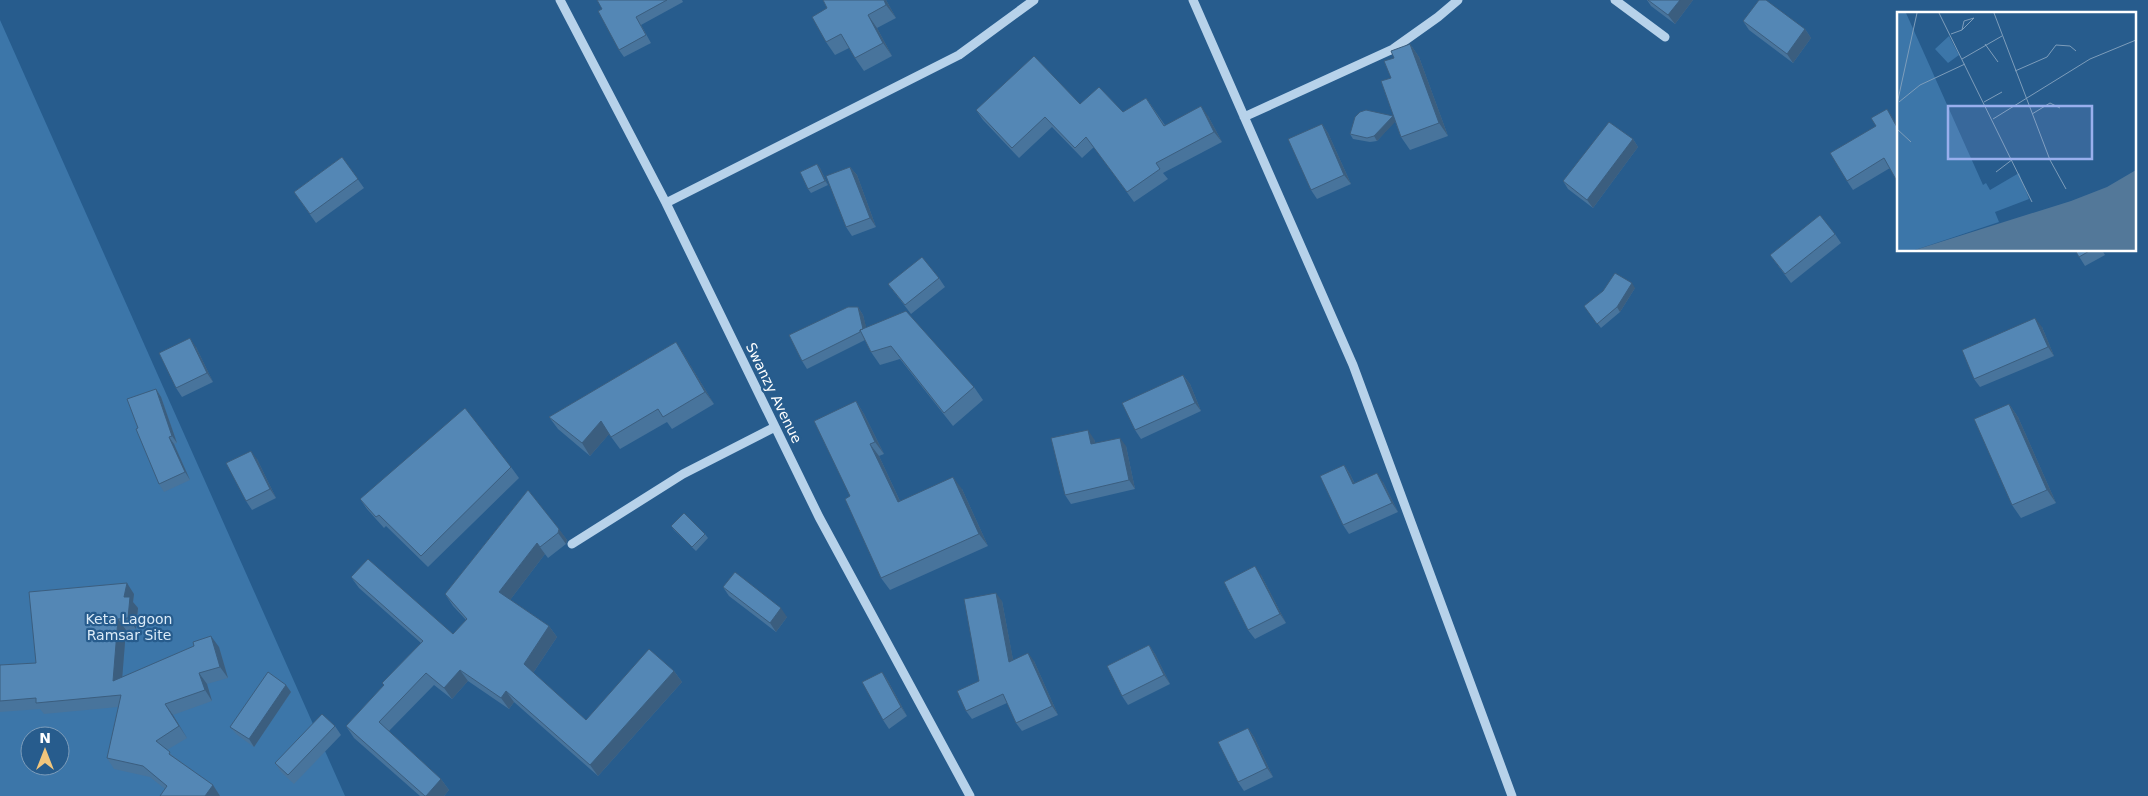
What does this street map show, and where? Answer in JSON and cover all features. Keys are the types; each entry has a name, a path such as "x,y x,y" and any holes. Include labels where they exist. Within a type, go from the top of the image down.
{"street":[{"name":"Swanzy Avenue","path":"560,0 666,203 819,517 968,795"},
{"path":"666,203 959,55 1034,0"},
{"path":"1193,0 1353,365 1512,796"},
{"path":"1244,117 1393,49 1438,17 1458,0"},
{"path":"1615,0 1665,37"},
{"path":"572,544 682,474 775,427"}],"green space":[{"name":"Keta Lagoon Ramsar Site","path":"0,20 345,796 0,796"}],"building":[{"path":"597,0 667,0 636,17 646,35 619,50 598,11 602,9"},
{"path":"823,0 884,0 886,5 868,15 883,43 855,58 841,34 826,42 812,17 827,8"},
{"path":"1648,0 1680,0 1668,15"},
{"path":"1759,0 1766,0 1805,29 1787,54 1743,21"},
{"path":"1410,44 1439,123 1401,137 1381,81 1391,78 1384,61 1394,58 1391,51"},
{"path":"1034,56 1080,104 1099,87 1123,112 1146,98 1164,126 1201,106 1214,132 1156,163 1160,169 1127,192 1086,137 1075,148 1045,117 1012,148 976,110"},
{"path":"1887,109 1897,127 1897,181 1884,158 1847,181 1830,153 1876,126 1871,118"},
{"path":"1366,110 1393,116 1374,136 1367,138 1350,134 1355,117 1360,112"},
{"path":"1609,122 1633,139 1587,200 1563,181"},
{"path":"1322,124 1344,175 1311,190 1288,139"},
{"path":"342,157 358,179 310,214 294,192"},
{"path":"817,164 825,181 808,189 800,172"},
{"path":"850,167 870,218 846,227 826,176"},
{"path":"1820,215 1835,234 1785,274 1770,255"},
{"path":"2076,251 2089,251 2079,257"},
{"path":"922,257 939,278 905,305 888,284"},
{"path":"1615,273 1632,283 1617,307 1597,324 1584,306 1603,291"},
{"path":"848,307 858,307 863,329 802,361 789,335"},
{"path":"906,311 974,387 944,413 891,346 871,352 860,330"},
{"path":"2035,318 2048,347 1974,379 1962,350"},
{"path":"190,338 207,373 176,388 159,353"},
{"path":"676,342 705,392 663,417 658,409 611,437 601,421 582,443 549,417"},
{"path":"1183,375 1195,403 1135,430 1122,403"},
{"path":"156,389 172,436 169,437 185,472 159,484 136,429 138,428 127,399"},
{"path":"856,401 875,442 870,444 898,502 953,477 979,534 881,578 845,499 850,496 814,421"},
{"path":"2009,404 2047,490 2012,505 1974,419"},
{"path":"465,408 511,467 421,556 379,515 376,517 360,499"},
{"path":"1088,430 1091,444 1120,438 1129,480 1065,495 1051,438"},
{"path":"251,451 270,489 246,501 226,463"},
{"path":"1344,465 1353,484 1377,473 1392,503 1343,525 1320,476"},
{"path":"528,490 559,529 558,533 540,547 537,543 499,592 549,626 524,664 586,720 649,649 674,671 590,765 506,691 501,698 460,670 444,688 426,673 379,722 441,779 425,796 346,726 384,685 382,683 423,641 351,577 368,559 453,634 467,619 445,594"},
{"path":"684,513 705,534 692,547 671,526"},
{"path":"1255,566 1280,614 1248,630 1224,582"},
{"path":"735,572 781,608 770,623 723,587"},
{"path":"127,583 124,597 130,597 128,618 118,619 113,681 194,646 193,642 211,636 220,667 199,673 205,690 165,704 179,726 156,741 170,752 169,754 213,785 205,796 160,796 167,786 143,766 107,758 121,695 36,703 36,698 0,701 0,665 36,663 29,592"},
{"path":"996,593 1009,662 1028,653 1052,706 1016,723 1003,694 966,711 957,691 979,681 964,599"},
{"path":"1149,645 1164,675 1122,696 1107,666"},
{"path":"268,672 286,685 249,739 230,727"},
{"path":"882,672 901,707 883,720 862,682"},
{"path":"322,714 335,726 288,775 275,763"},
{"path":"1248,728 1267,768 1238,782 1218,742"}]}
